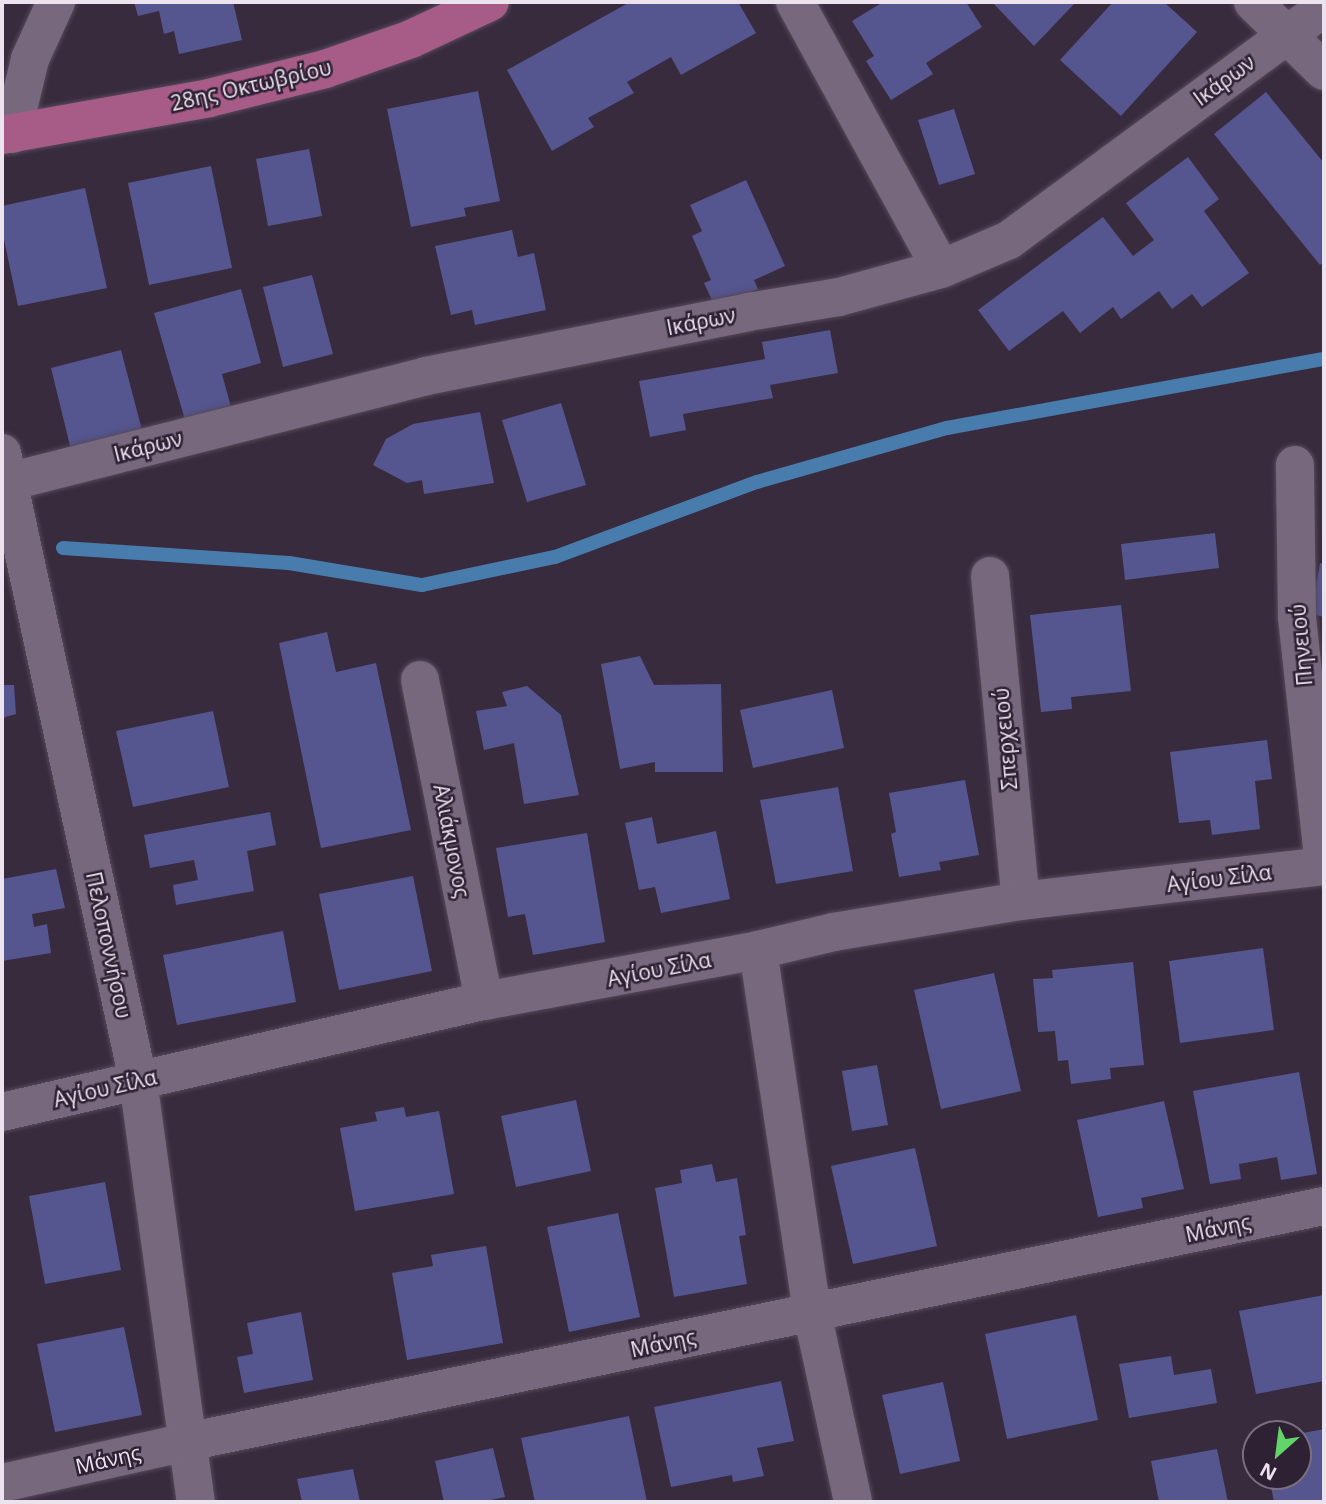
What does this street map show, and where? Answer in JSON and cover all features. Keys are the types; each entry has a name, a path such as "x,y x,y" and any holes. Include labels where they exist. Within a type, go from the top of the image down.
{"main road":[{"name":"28ης Οκτωβρίου","path":"7,135 209,98 324,69 411,40 490,2"}],"street":[{"path":"7,135 30,59 56,2"},
{"path":"795,2 941,269"},
{"path":"1253,2 1324,71"},
{"name":"Ικάρων","path":"5,467 426,376 839,297 941,269 1009,240 1324,8"},
{"name":"Πηνειού","path":"1295,465 1297,616 1324,866"},
{"name":"Πελοποννήσου","path":"5,467 138,1080 196,1502"},
{"name":"Σπερχειού","path":"990,576 1021,901"},
{"name":"Αλιάκμονος","path":"420,680 484,1001"},
{"name":"Αγίου Σίλα","path":"2,1112 484,1001 758,950 834,933 1021,901 1324,866"},
{"path":"758,950 812,1312 852,1502"},
{"name":"Μάνης","path":"2,1483 187,1441 1324,1206"}],"building":[{"path":"134,2 233,2 242,40 179,54 174,31 164,34 159,11 138,16"},
{"path":"630,2 738,2 756,33 681,75 671,57 627,82 634,93 588,118 594,127 552,151 507,70"},
{"path":"883,2 966,2 982,27 926,63 933,74 891,100 866,61 874,56 852,21"},
{"path":"992,2 1076,2 1034,46"},
{"path":"1113,2 1164,2 1197,32 1121,116 1060,60"},
{"path":"478,91 500,201 464,208 466,216 411,227 387,109"},
{"path":"1266,92 1324,163 1324,262 1320,265 1214,134"},
{"path":"954,109 975,174 939,185 918,120"},
{"path":"309,149 322,216 268,226 256,159"},
{"path":"1188,157 1219,199 1204,211 1249,273 1202,307 1192,294 1172,309 1159,291 1121,319 1113,307 1080,333 1063,311 1009,351 978,310 1103,217 1133,256 1154,240 1126,203"},
{"path":"211,166 232,268 149,285 128,183"},
{"path":"746,180 785,266 754,280 758,289 716,309 704,283 711,280 692,236 702,231 690,205"},
{"path":"85,188 107,288 18,306 2,230 2,206"},
{"path":"512,230 518,257 534,253 546,310 475,325 472,310 451,315 435,246"},
{"path":"312,275 333,354 283,367 263,287"},
{"path":"241,289 261,363 222,374 231,407 185,420 154,313"},
{"path":"830,330 838,373 770,385 773,398 683,414 686,430 650,437 639,381 765,359 762,342"},
{"path":"121,350 142,430 73,458 51,368"},
{"path":"561,403 586,485 527,502 502,420"},
{"path":"480,412 494,483 424,494 422,480 407,483 373,465 386,439 413,424"},
{"path":"1215,533 1219,568 1125,580 1121,544"},
{"path":"1320,563 1324,564 1324,617 1311,614"},
{"path":"1121,605 1131,691 1071,697 1072,709 1041,712 1030,615"},
{"path":"327,632 336,672 376,663 411,830 321,848 279,643"},
{"path":"640,656 654,685 721,684 723,772 655,772 655,762 620,769 601,664"},
{"path":"2,685 14,685 16,714 2,718"},
{"path":"527,686 561,715 579,795 524,804 514,743 484,750 476,711 507,706 502,692"},
{"path":"832,690 844,748 753,768 740,710"},
{"path":"213,711 229,787 133,807 116,731"},
{"path":"1267,740 1272,779 1255,781 1260,829 1212,835 1210,820 1179,823 1170,752"},
{"path":"965,780 979,855 939,862 941,870 899,877 891,834 896,832 889,793"},
{"path":"838,787 853,871 776,884 760,800"},
{"path":"270,812 276,845 247,851 254,891 176,905 173,885 198,880 194,860 150,868 144,835"},
{"path":"652,817 657,844 716,831 730,899 661,913 655,887 639,890 625,823"},
{"path":"587,833 605,942 533,955 525,914 508,917 496,848"},
{"path":"56,869 65,908 32,914 34,927 47,924 51,953 2,961 2,879"},
{"path":"413,876 432,971 339,990 319,894"},
{"path":"283,931 296,1002 177,1025 163,955"},
{"path":"1263,948 1274,1030 1180,1043 1169,961"},
{"path":"1133,962 1144,1065 1110,1068 1111,1079 1071,1084 1068,1060 1058,1061 1055,1031 1038,1032 1033,979 1053,978 1052,970"},
{"path":"994,973 1021,1091 941,1109 914,990"},
{"path":"877,1065 888,1125 852,1131 842,1071"},
{"path":"1299,1072 1317,1174 1281,1180 1277,1157 1239,1164 1241,1179 1210,1184 1193,1091"},
{"path":"576,1100 591,1171 516,1187 501,1116"},
{"path":"1164,1101 1184,1189 1141,1198 1143,1208 1098,1217 1077,1120"},
{"path":"404,1107 406,1117 439,1111 454,1194 355,1211 340,1128 377,1121 375,1112"},
{"path":"915,1148 937,1246 853,1264 831,1166"},
{"path":"712,1164 716,1182 737,1178 746,1235 739,1236 747,1284 674,1297 655,1188 682,1183 680,1170"},
{"path":"105,1182 121,1270 45,1284 29,1196"},
{"path":"618,1213 640,1317 569,1332 547,1227"},
{"path":"486,1246 503,1343 407,1360 392,1273 433,1266 431,1255"},
{"path":"1324,1295 1324,1381 1256,1394 1239,1311"},
{"path":"301,1312 313,1380 244,1393 237,1357 253,1354 247,1323"},
{"path":"1076,1315 1098,1420 1007,1439 985,1334"},
{"path":"124,1327 142,1415 55,1432 37,1344"},
{"path":"1171,1356 1174,1375 1211,1369 1217,1403 1129,1418 1119,1364"},
{"path":"781,1381 794,1441 757,1448 764,1476 733,1482 732,1475 671,1487 654,1407"},
{"path":"943,1382 960,1461 900,1474 882,1395"},
{"path":"629,1416 647,1502 535,1502 521,1438"},
{"path":"1324,1429 1324,1502 1274,1502 1272,1490 1312,1490 1312,1431"},
{"path":"493,1448 505,1497 482,1502 444,1502 435,1461"},
{"path":"1217,1449 1228,1502 1159,1502 1151,1461"},
{"path":"353,1469 360,1502 302,1502 297,1479"}],"waterway":[{"path":"63,548 289,563 422,585 555,557 757,482 947,428 1324,359"}]}
